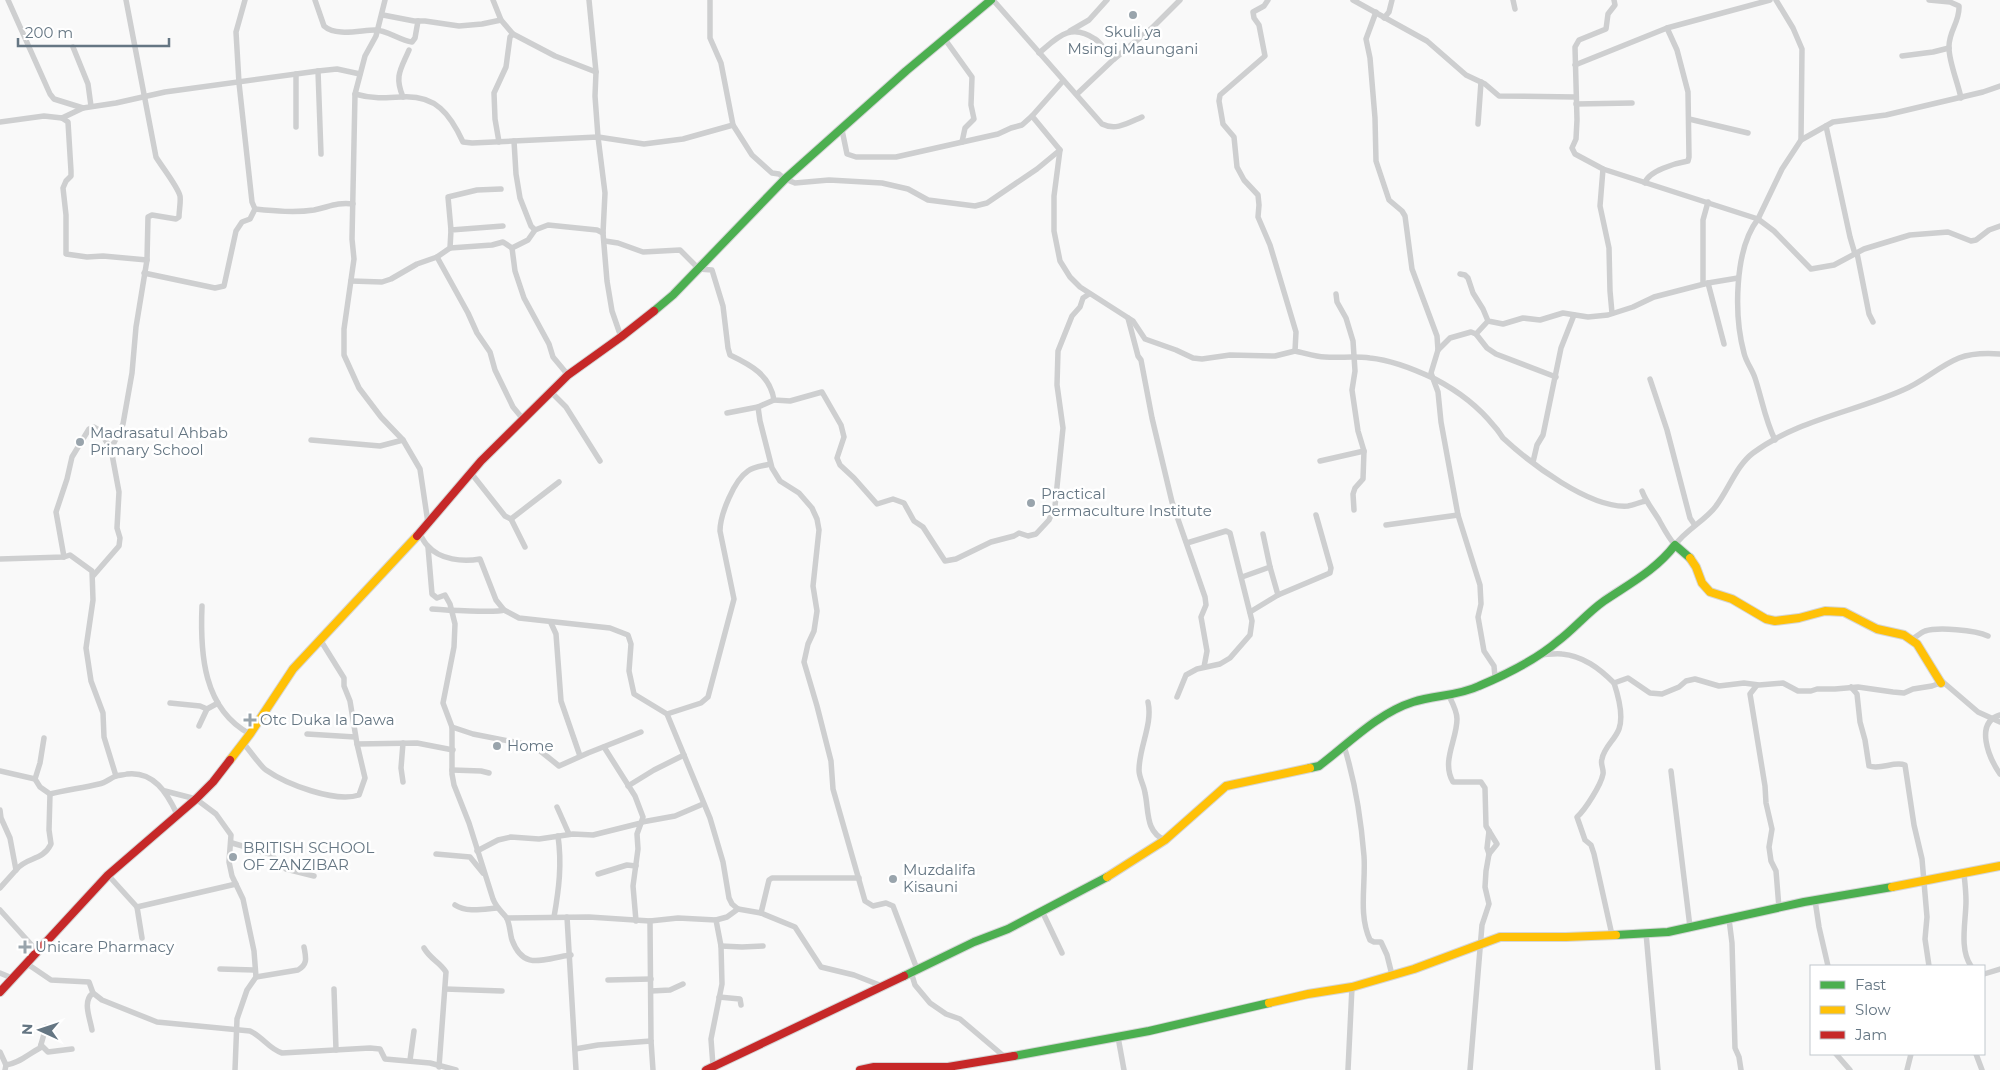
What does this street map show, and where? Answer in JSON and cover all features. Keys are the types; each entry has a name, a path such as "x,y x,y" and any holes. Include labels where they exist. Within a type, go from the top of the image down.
{"street":[{"path":"8,0 50,94 54,99 83,108"},
{"path":"111,449 123,424 132,373 147,260 148,217 152,215 176,219 179,217 180,197 178,189 156,157 126,0"},
{"path":"144,273 215,288 224,286 236,231 242,222 250,219 255,209 252,202 239,83 236,32 245,0"},
{"path":"315,0 324,26 327,29 337,31 378,30 404,41 412,42 415,38 418,21"},
{"path":"385,0 378,30 365,56 356,94 352,239 354,259 344,329 344,355 359,388 403,440 420,469 428,523"},
{"path":"493,0 501,20 513,34 555,56 596,72"},
{"path":"589,0 596,72 595,96 598,137 605,193 603,233 607,281 612,312 621,336"},
{"path":"710,0 710,38 721,63 732,126 752,155 785,180 794,182 829,180 882,183 908,189 928,200 975,206 987,203 1060,150"},
{"path":"1,988 108,875 196,799 229,763 293,669 321,641 471,473 550,391 568,375 673,296 785,180 944,38 992,0 1102,124 1110,128 1142,117"},
{"path":"1039,53 1062,34 1089,20 1107,0"},
{"path":"1077,94 1114,59 1152,28 1180,0"},
{"path":"1268,0 1264,6 1253,12 1254,18 1259,25 1266,56 1220,95 1219,102 1222,124 1234,137 1237,167 1244,180 1258,195 1260,205 1258,217 1270,244 1296,332 1295,351"},
{"path":"1353,0 1427,41 1466,75 1481,82 1499,96 1632,103"},
{"path":"1384,18 1389,12 1392,0"},
{"path":"1513,0 1515,9"},
{"path":"1614,0 1615,5 1608,14 1606,29 1576,42 1574,65 1576,82 1576,139 1572,148 1575,154 1603,169 1758,219 1774,231 1811,269 1834,265 1856,254 1910,235 1948,232 1971,241 1976,240 1988,230 2000,227"},
{"path":"1574,65 1667,28 1769,0"},
{"path":"1776,0 1793,28 1802,49 1801,140"},
{"path":"1928,0 1950,2 1959,6 1960,15 1951,32 1949,48 1961,98"},
{"path":"1376,12 1366,39 1370,58 1376,118 1376,161 1389,200 1405,216 1412,269 1437,336 1438,350 1432,367 1433,378 1438,392 1441,422 1458,515 1480,585 1481,604 1478,617 1484,651 1494,666 1495,677"},
{"path":"383,15 459,26 501,20"},
{"path":"1645,183 1648,176 1674,163 1689,159 1687,86 1677,50 1667,28"},
{"path":"1070,31 1080,32 1095,39 1114,59"},
{"path":"499,142 495,119 494,93 506,67 510,37 513,34"},
{"path":"944,38 969,73 972,82 971,105 974,119 965,128 962,142"},
{"path":"73,47 88,84 91,106"},
{"path":"1902,56 1949,48"},
{"path":"403,97 398,87 398,78 409,50"},
{"path":"62,118 83,108 144,98 165,92 337,69 360,74"},
{"path":"318,71 321,154"},
{"path":"296,74 296,127"},
{"path":"842,130 847,154 856,157 896,157 998,134 1022,125 1064,81"},
{"path":"1478,124 1481,82"},
{"path":"1774,440 1767,424 1755,378 1744,356 1738,318 1738,278 1750,230 1758,219 1782,169 1801,140 1833,122 1886,115 1961,98 2000,86"},
{"path":"356,94 378,98 403,97 433,101 452,120 463,142 598,137 644,144 683,139 732,126"},
{"path":"0,122 44,116 62,118 68,122 71,176 63,188 66,215 66,254 147,260"},
{"path":"1032,116 1060,150 1054,196 1054,231 1060,261 1070,277 1089,294 1128,318 1138,327 1145,340 1176,350 1193,358 1202,359 1230,355 1275,356 1295,351 1322,357 1370,358 1393,363 1433,378 1463,395 1495,426 1502,436 1533,462 1579,493 1603,503 1627,506 1646,501"},
{"path":"1689,119 1748,133"},
{"path":"1826,126 1850,236 1856,254 1869,314 1873,322"},
{"path":"514,141 520,198 531,226 535,230"},
{"path":"1603,169 1600,206 1609,248 1612,313"},
{"path":"450,248 451,230 448,197 477,190 501,189"},
{"path":"1708,202 1703,232 1706,284 1724,344"},
{"path":"255,209 282,212 302,211 316,210 342,203 353,204"},
{"path":"512,248 528,240 535,230 548,225 596,230 603,233"},
{"path":"451,230 503,226"},
{"path":"605,241 618,243 644,252 680,250 698,269 712,270"},
{"path":"351,281 382,282 391,280 417,264 437,257 450,248 492,245 502,242 512,248"},
{"path":"512,248 514,271 524,298 549,344 553,357 568,375"},
{"path":"437,257 477,333 490,352 495,370 512,408 522,419"},
{"path":"705,262 712,270 723,306 730,355 759,370 772,390 774,400"},
{"path":"1460,274 1468,278 1473,293 1488,321"},
{"path":"1488,321 1503,324 1523,318 1540,320 1563,313 1588,317 1612,313 1633,307 1654,297 1738,278"},
{"path":"727,413 758,407 774,400 790,400 822,392 840,425 844,437 837,458 840,466 854,478 877,504 893,499 904,503 914,521 923,527 945,561 956,559 992,542 1019,533 1028,536 1036,534 1049,520 1055,506 1062,428 1058,385 1058,351 1072,316 1080,307 1084,298 1089,294"},
{"path":"1336,294 1340,310 1346,318 1356,358 1352,390 1358,432 1364,451 1363,479 1355,488 1353,494 1354,510"},
{"path":"1533,462 1537,445 1543,435 1566,332 1574,315"},
{"path":"1128,318 1138,356 1141,360 1152,418 1172,502 1205,597 1206,605 1201,617 1206,651 1204,667"},
{"path":"1476,334 1488,321"},
{"path":"1438,350 1450,338 1471,332 1476,334 1487,348 1496,354 1556,377"},
{"path":"716,920 721,946 722,984 711,1039 710,1068 974,942 1008,929 1120,870 1165,840 1226,786 1319,766 1385,715 1413,702 1449,696 1478,687 1538,655 1559,641 1578,621 1603,602 1641,578 1669,553 1684,533 1715,508 1743,463 1774,440 1848,409 1905,389 1960,357 1976,353 2000,354"},
{"path":"1650,379 1667,430 1690,518 1694,524"},
{"path":"550,391 566,407 600,462"},
{"path":"758,407 770,464 780,481 799,493 812,508 817,519 819,530 813,586 816,611 814,630 808,644 804,662 829,752 833,789 867,904 873,906 886,902 893,906 914,971 915,985 930,1003 946,1014 960,1019 1006,1058"},
{"path":"64,557 56,512 72,457 89,429 94,427 99,430 111,449 119,492 116,528 120,538 119,546 93,576"},
{"path":"311,440 380,446 403,440"},
{"path":"1320,461 1364,451"},
{"path":"667,714 701,703 708,697 734,599 720,531 720,520 730,495 745,472 754,467 770,464"},
{"path":"471,473 506,516 511,519 525,547"},
{"path":"511,519 559,482"},
{"path":"1642,491 1667,536 1689,557 1696,567 1702,583 1710,592 1732,599 1766,619 1776,621 1799,618 1825,610 1844,612 1877,629 1904,635 1917,644 1941,682 1978,712 2000,722"},
{"path":"1250,612 1278,595 1330,573 1331,570 1316,515"},
{"path":"1386,525 1458,515"},
{"path":"1177,697 1186,675 1197,668 1220,664 1230,658 1250,635 1252,621 1230,533 1226,531 1187,542"},
{"path":"419,533 428,547 432,594 438,598 445,595 452,610 455,624 454,647 443,704 452,727 452,770 454,784 469,823 484,874 497,908 507,918 512,940 521,957 531,961 571,955"},
{"path":"1263,534 1278,595"},
{"path":"428,547 456,560 480,559 496,600 504,610 519,618 610,628 628,635 631,644 629,671 634,694 667,714 710,818 723,862 729,898 732,904 738,909 761,913 796,927 821,967 854,975 882,986"},
{"path":"0,559 64,557 70,555 92,571 93,600 86,648 91,681 103,713 104,737 116,776"},
{"path":"1242,577 1270,567"},
{"path":"202,606 201,643 209,685 218,703 238,728 250,734"},
{"path":"432,610 498,613 504,610"},
{"path":"551,623 556,634 561,701 580,756"},
{"path":"1911,640 1924,632 1939,630 1975,631 1988,636"},
{"path":"243,743 265,770 293,784 334,795 352,797 359,795 364,778 355,737 352,709 344,686 344,678 321,641"},
{"path":"1538,655 1564,654 1594,664 1614,683 1618,700 1619,729 1601,761 1603,774 1585,810 1577,817 1585,840 1591,845 1594,854 1612,935"},
{"path":"1614,683 1628,678 1650,693 1662,694 1679,687 1686,681 1695,679 1719,686 1732,686 1744,683 1757,685 1783,683 1798,691 1858,686 1884,692 1904,693 1941,682"},
{"path":"1757,685 1750,694 1766,803 1772,829 1769,847 1771,862 1775,869 1780,908"},
{"path":"1851,687 1856,694 1869,766 1875,768 1905,765 1914,825 1922,859 1927,917 1925,939 1929,965"},
{"path":"1449,696 1457,717 1450,754 1449,775 1453,782 1481,782 1486,788 1486,826 1497,844 1489,854"},
{"path":"1148,702 1150,712 1139,772 1145,792 1148,817 1154,832 1158,837 1165,840"},
{"path":"170,703 200,706 207,709"},
{"path":"199,726 207,709 218,703"},
{"path":"2000,715 1991,718 1986,727 1987,748 2000,774"},
{"path":"452,727 472,734 534,746 557,766 561,766 580,756 641,732"},
{"path":"307,734 355,737"},
{"path":"35,779 44,738"},
{"path":"403,743 401,768 403,782"},
{"path":"357,744 416,743 453,750"},
{"path":"1344,746 1353,773 1364,857 1364,914 1367,934 1370,940 1381,942 1392,975"},
{"path":"604,747 640,807 643,817 637,834 638,849 633,886 636,921"},
{"path":"628,786 684,755"},
{"path":"452,770 481,771 489,774"},
{"path":"0,771 35,779 40,787 50,794"},
{"path":"1671,771 1690,927"},
{"path":"50,794 108,782 116,776 143,775 153,779 165,792 177,814"},
{"path":"165,792 196,799 216,814 231,836 232,843 229,862 243,898 254,950 255,974 238,1013 235,1070"},
{"path":"0,888 22,862 42,856 51,844 49,830 50,794"},
{"path":"477,851 498,840 511,837 539,838 569,834 593,835 675,816 703,804"},
{"path":"557,807 569,834"},
{"path":"0,810 10,838 16,870"},
{"path":"1470,1070 1482,925 1489,904 1485,888 1489,854 1487,848 1489,831"},
{"path":"554,917 559,891 561,862 558,836"},
{"path":"232,843 270,854 286,868 314,876"},
{"path":"436,854 470,857 477,868 484,874"},
{"path":"598,874 627,866 636,866"},
{"path":"860,1070 874,1067 948,1066 1006,1058 1118,1037 1299,996 1352,987 1414,969 1500,937 1566,937 1668,932 1815,900 2000,866"},
{"path":"1964,874 1966,893 1966,954 1971,965"},
{"path":"108,875 137,907 142,938"},
{"path":"761,913 769,880 772,878 859,878"},
{"path":"137,907 236,884"},
{"path":"1815,900 1818,927 1828,965"},
{"path":"455,905 471,910 497,908"},
{"path":"507,918 567,917 636,921 678,918 716,920 727,917 738,909"},
{"path":"0,910 37,951"},
{"path":"1042,911 1062,953"},
{"path":"567,917 571,955 576,1070"},
{"path":"1729,919 1732,943 1735,1048 1740,1057 1741,1070"},
{"path":"650,921 653,1070"},
{"path":"1646,933 1658,1070"},
{"path":"721,946 763,946"},
{"path":"220,969 255,974 298,970 304,967 306,962 304,947"},
{"path":"424,948 430,958 442,965 446,972 440,1067"},
{"path":"26,963 51,980 89,982 93,993 102,1000 156,1022 236,1028 257,1034 274,1050 282,1053 378,1048 382,1051 385,1059 430,1063 446,1069 456,1070"},
{"path":"1985,974 2000,969"},
{"path":"0,973 12,978"},
{"path":"608,980 651,979"},
{"path":"651,991 670,990 683,984"},
{"path":"1348,1070 1352,987"},
{"path":"334,989 336,1050"},
{"path":"445,989 502,991"},
{"path":"92,1030 87,1002 88,996 93,993"},
{"path":"719,996 740,999 741,1005"},
{"path":"0,1052 5,1068 17,1063 42,1045 46,1027"},
{"path":"410,1060 414,1031"},
{"path":"1118,1037 1124,1070"},
{"path":"575,1049 598,1045 651,1041"},
{"path":"42,1045 48,1052 72,1049"},
{"path":"1837,1055 1850,1070"},
{"path":"1906,1070 1911,1055"},
{"path":"1976,1055 1982,1070"}],"traffic: fast":[{"path":"654,311 673,295 785,179 906,71 991,0"},
{"path":"1310,768 1319,766 1376,721 1400,707 1413,702 1471,689 1531,660 1550,648 1604,601 1651,569 1675,545 1690,558"},
{"path":"904,976 974,942 1008,929 1107,877"},
{"path":"1616,935 1668,932 1804,902 1892,887"},
{"path":"1014,1056 1149,1031 1269,1003"}],"traffic: slow":[{"path":"230,760 250,734 293,669 417,536"},
{"path":"1690,558 1696,567 1702,583 1710,592 1732,599 1766,619 1775,621 1799,618 1825,611 1844,612 1877,629 1904,635 1917,644 1941,683"},
{"path":"1107,877 1165,840 1226,786 1310,768"},
{"path":"1892,887 2000,866"},
{"path":"1269,1003 1352,987 1414,969 1500,937 1616,935"}],"traffic: jam":[{"path":"417,536 481,461 568,375 654,311"},
{"path":"0,992 108,875 196,799 213,782 230,760"},
{"path":"706,1070 904,976"},
{"path":"860,1070 874,1067 948,1067 1014,1056"}],"place":[{"name":"Skuli ya Msingi Maungani","path":"1133,15"},
{"name":"Madrasatul Ahbab Primary School","path":"80,442"},
{"name":"Practical Permaculture Institute","path":"1031,503"},
{"name":"Otc Duka la Dawa","path":"250,720"},
{"name":"Home","path":"497,746"},
{"name":"BRITISH SCHOOL OF ZANZIBAR","path":"233,857"},
{"name":"Muzdalifa Kisauni","path":"893,879"},
{"name":"Unicare Pharmacy","path":"25,947"}]}
